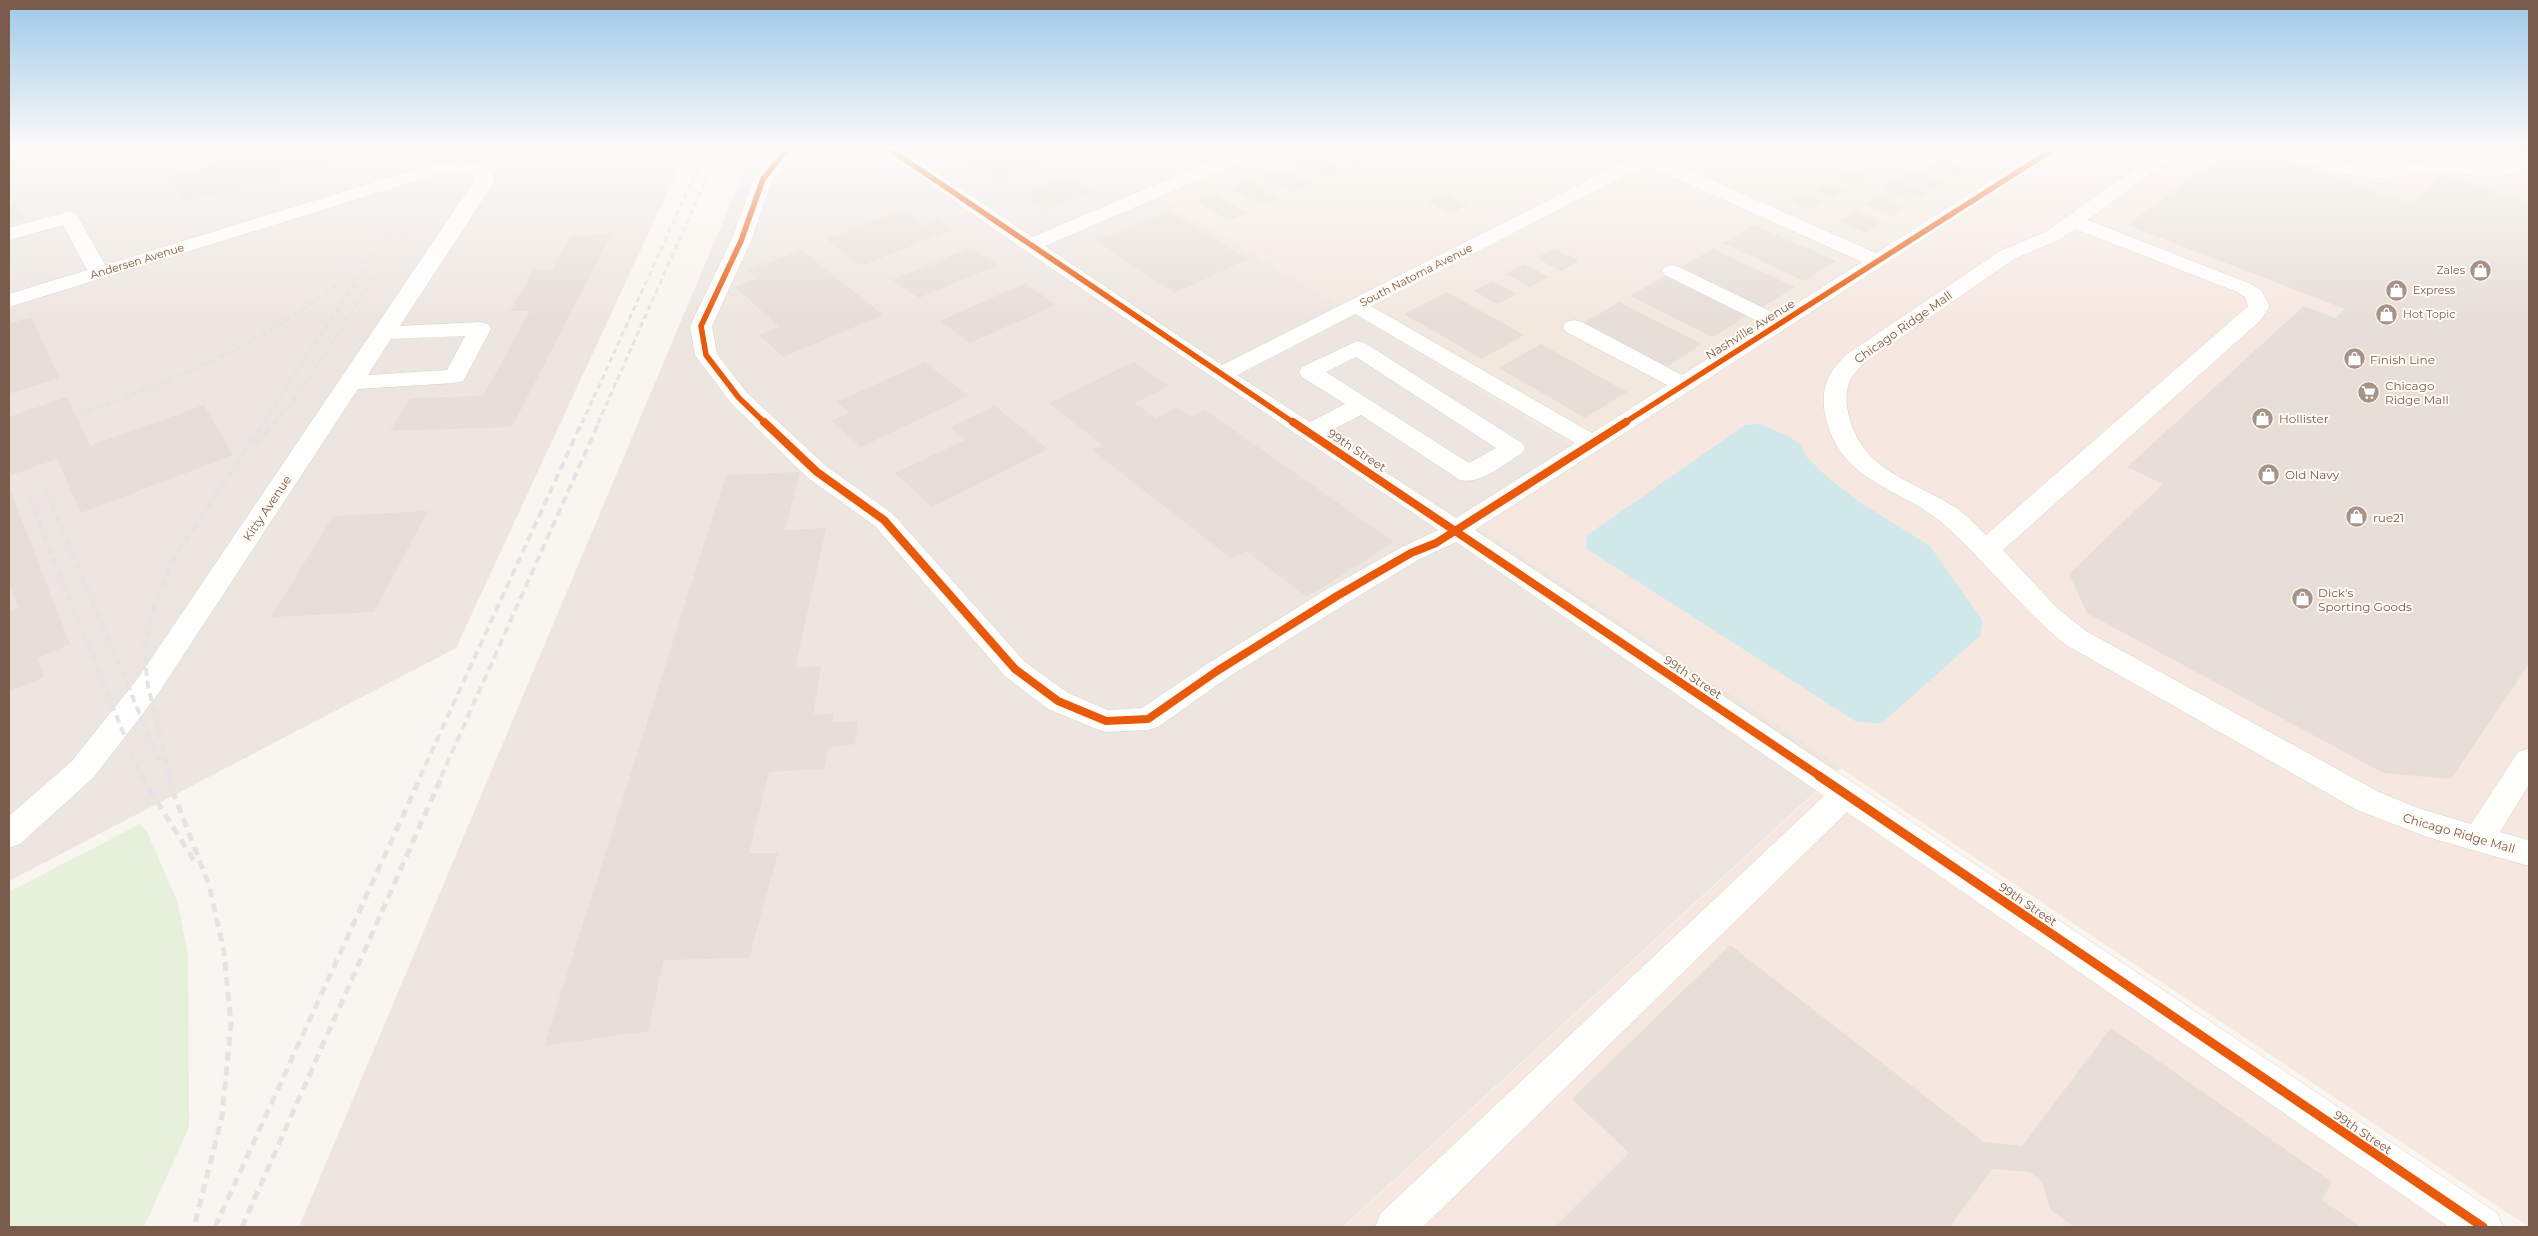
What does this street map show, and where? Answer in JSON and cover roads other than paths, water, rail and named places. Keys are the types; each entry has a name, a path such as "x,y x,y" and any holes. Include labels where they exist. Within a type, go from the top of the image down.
{"street":[{"name":"Andersen Avenue","path":"9,301 96,266 308,206"},
{"name":"Kitty Avenue","path":"9,836 83,769 135,704 469,206"},
{"name":"Nashville Avenue","path":"754,206 741,241 701,326 706,355 739,398 817,472 884,520 1015,670 1058,701 1106,722 1148,719 1217,671 1337,596 1456,530 1965,206"},
{"name":"99th Street","path":"972,206 1456,530 2483,1227"},
{"path":"1030,245 1122,206"},
{"name":"South Natoma Avenue","path":"1221,374 1552,206"},
{"path":"1752,206 1878,262"},
{"name":"Chicago Ridge Mall","path":"2095,206 2052,236 2007,255 1855,359 1841,372 1834,386 1838,424 1855,455 1880,474 1949,515 1987,549 2048,616 2076,638 2368,801 2425,825 2529,853"},
{"path":"9,234 69,217 96,266 9,284"},
{"path":"1987,549 2257,312 2259,306 2254,294 2230,281 2073,221"},
{"path":"1672,271 1780,324"},
{"path":"1356,306 1592,443"},
{"path":"1574,327 1683,385"},
{"path":"351,383 455,376 480,329 385,332"},
{"path":"1357,348 1513,448 1469,474 1362,404 1310,372 1357,348"},
{"path":"1309,432 1362,404"},
{"path":"2478,840 2529,760"},
{"path":"1395,1227 1846,794"}],"water":[{"path":"1760,424 1788,436 1800,444 1805,455 1826,476 1858,501 1930,546 1983,621 1980,636 1881,724 1855,721 1587,549 1586,536 1745,425"}],"railway":[{"path":"263,423 407,206"},
{"path":"274,423 300,392 421,206"},
{"path":"582,423 681,206"},
{"path":"598,423 694,206"},
{"path":"78,414 157,385 229,353 297,313 364,262"},
{"path":"170,777 148,686 144,649 155,603 176,555 264,422"},
{"path":"256,445 275,422"},
{"path":"420,777 582,422"},
{"path":"441,777 599,422"},
{"path":"46,491 162,767"},
{"path":"29,498 141,777"},
{"path":"141,776 195,862"},
{"path":"169,776 173,792 209,885 224,952 231,1024 222,1117 194,1227"},
{"path":"215,1227 421,776"},
{"path":"242,1227 442,776"}],"place":[{"name":"Zales","path":"2481,270"},
{"name":"Express","path":"2397,290"},
{"name":"Hot Topic","path":"2387,314"},
{"name":"Finish Line","path":"2354,359"},
{"name":"Chicago Ridge Mall","path":"2369,392"},
{"name":"Hollister","path":"2263,418"},
{"name":"Old Navy","path":"2269,474"},
{"name":"rue21","path":"2357,517"},
{"name":"Dick's Sporting Goods","path":"2302,599"}]}
